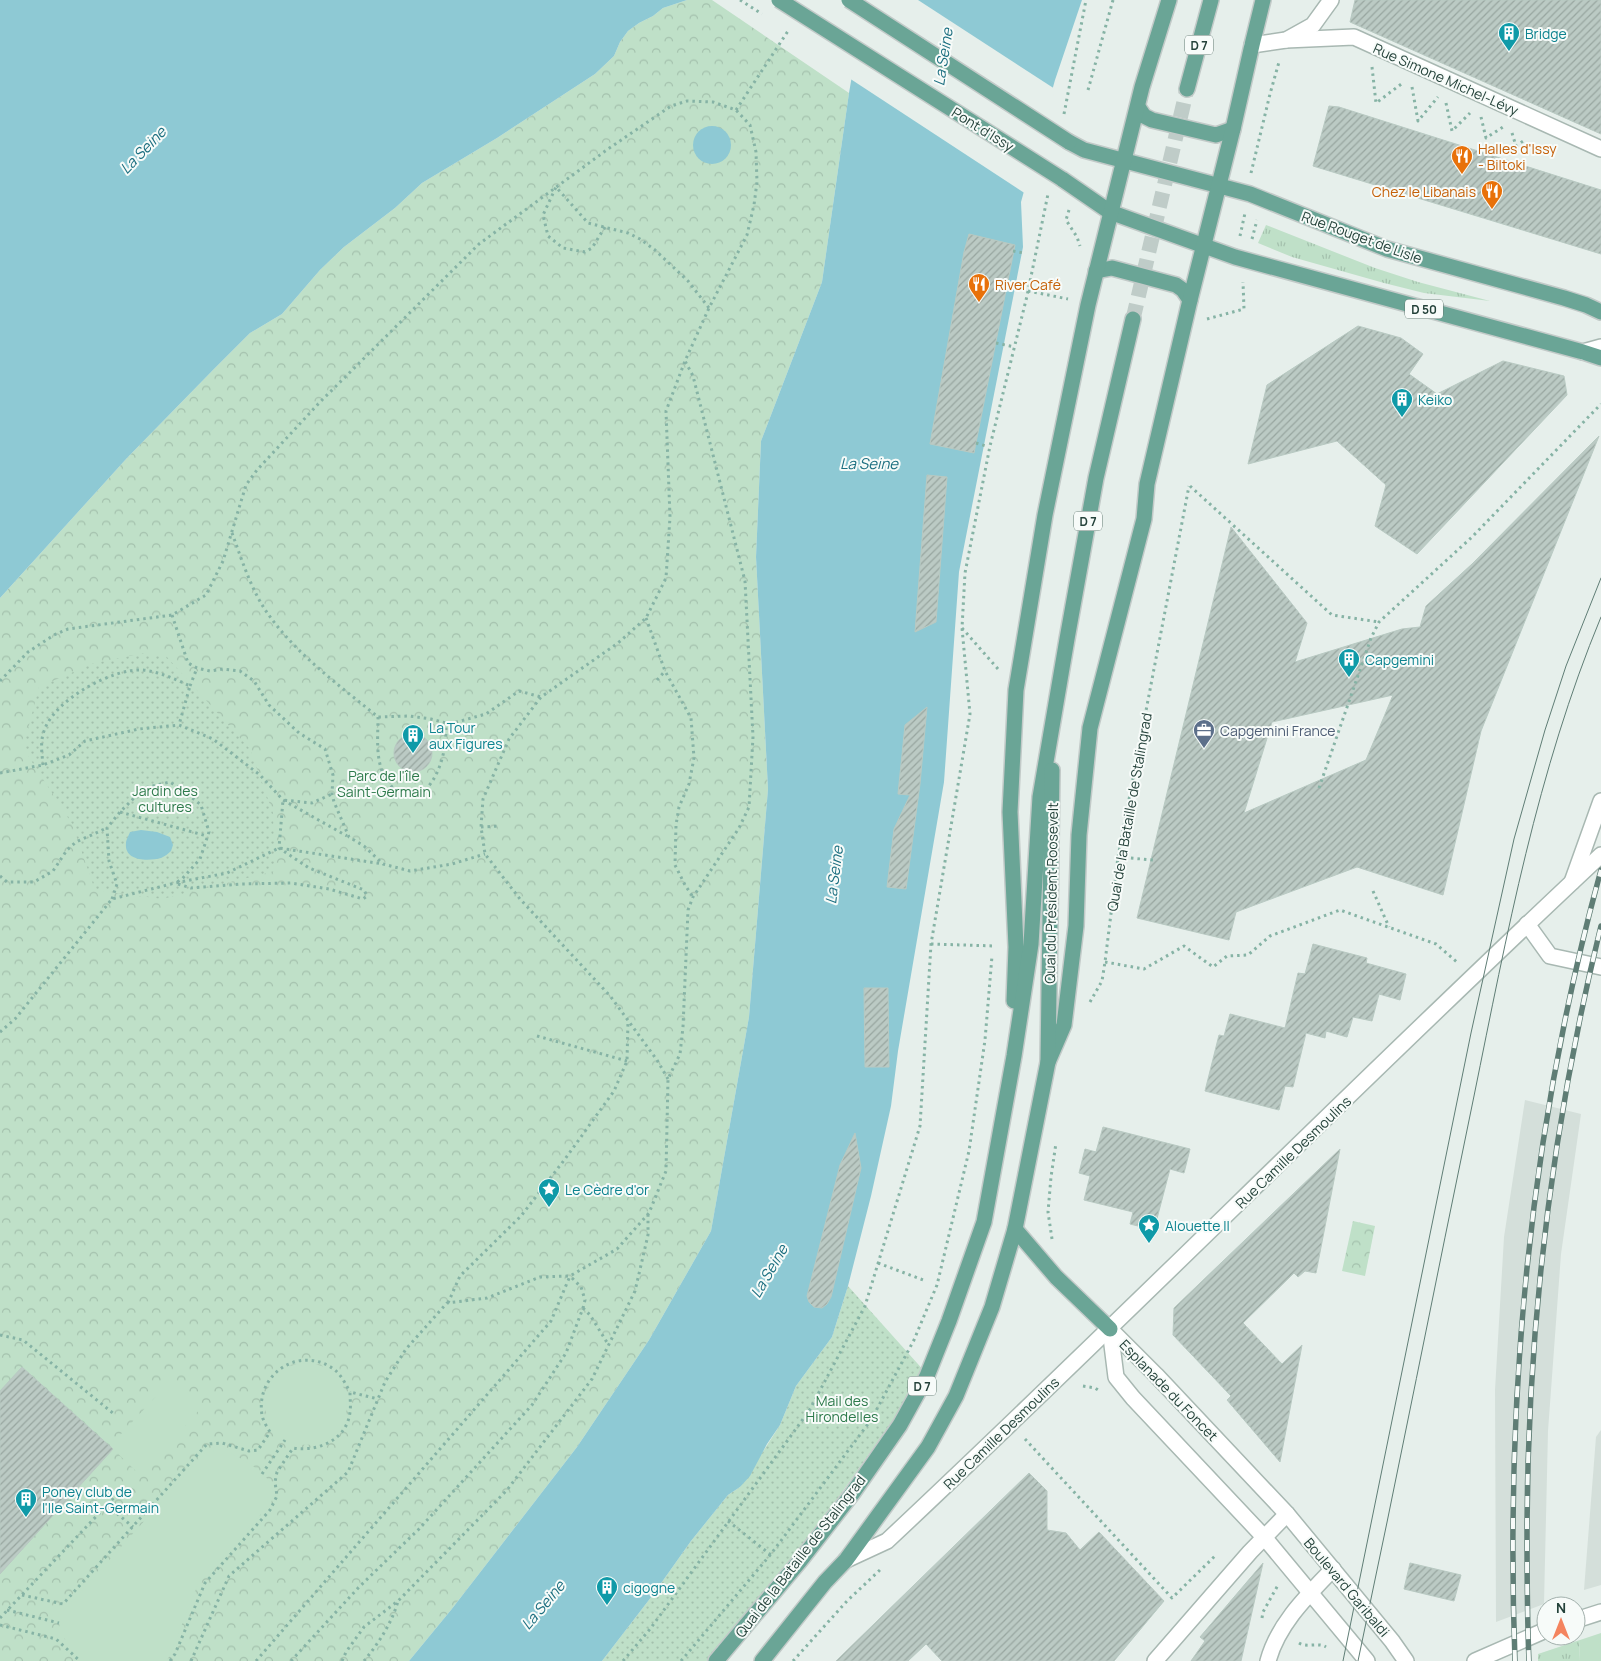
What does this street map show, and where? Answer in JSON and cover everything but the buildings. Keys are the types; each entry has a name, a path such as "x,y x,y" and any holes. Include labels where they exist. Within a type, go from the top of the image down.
{"main road":[{"name":"Pont d'Issy","path":"779,0 1056,182 1110,212"},
{"path":"849,0 1069,142 1084,150 1124,162"},
{"path":"1014,1056 1016,947 1010,812 1016,690 1045,515 1096,272 1146,74 1169,0"},
{"name":"D 7","path":"1187,89 1211,0"},
{"path":"1048,1062 1064,1025 1076,926 1078,835 1090,728 1144,519 1147,484 1263,0"},
{"path":"1138,106 1144,116 1152,120 1216,135 1233,129"},
{"name":"Rue Rouget de Lisle","path":"1124,162 1250,194 1387,249 1564,298 1601,312"},
{"name":"D 50","path":"1110,212 1235,257 1601,358"},
{"path":"1096,272 1112,268 1176,285 1183,290 1190,300"},
{"name":"Quai du Président Roosevelt","path":"1014,1056 1031,944 1040,797 1096,478 1134,319"},
{"name":"Quai du Président Roosevelt","path":"1048,1062 1052,724"},
{"name":"Quai de la Bataille de Stalingrad","path":"716,1661 792,1571 868,1471 900,1425 927,1376 949,1322 984,1222 1014,1056"},
{"name":"D 7","path":"762,1661 846,1560 928,1447 956,1396 992,1307 1015,1229 1048,1062"},
{"path":"1015,1229 1056,1277 1110,1329"}],"street":[{"path":"1252,45 1286,40 1313,25 1331,0"},
{"name":"Rue Simone Michel-Lévy","path":"1286,40 1354,37 1601,149"},
{"path":"1584,352 1601,347"},
{"path":"1572,882 1601,801"},
{"name":"Rue Camille Desmoulins","path":"846,1560 887,1541 1110,1329 1527,924 1601,855"},
{"path":"1527,924 1550,956 1601,967"},
{"name":"Esplanade du Foncet","path":"1110,1329 1287,1514"},
{"name":"Esplanade du Foncet","path":"1110,1329 1116,1377 1264,1537"},
{"path":"1155,1661 1250,1552 1287,1514"},
{"name":"Boulevard Garibaldi","path":"1287,1514 1406,1661"},
{"path":"1264,1537 1367,1661"},
{"path":"1268,1661 1274,1640 1280,1630 1310,1592 1333,1569"},
{"path":"1586,1617 1601,1612"},
{"path":"1475,1661 1536,1634"}],"path":[{"path":"1063,116 1086,0"},
{"path":"1088,90 1113,0"},
{"path":"736,110 788,31"},
{"path":"1235,257 1250,194 1251,174 1270,94 1286,40"},
{"path":"1369,44 1376,103 1410,78 1418,122 1444,91"},
{"path":"1446,99 1452,131 1472,111"},
{"path":"0,681 28,652 54,635 68,629 172,616 206,595 223,561 246,485 257,470 320,402 479,244 608,148 671,106 687,101 713,102 736,110 750,125 756,152 757,182 754,205 747,235 709,308 685,360 666,411 670,517 666,578 646,618 618,643 541,697 509,739 483,798 481,827 485,854 520,899 611,997 657,1060 668,1079"},
{"path":"1480,112 1486,138 1509,122"},
{"path":"1512,130 1516,146 1548,125"},
{"path":"623,1661 650,1629 809,1410 864,1306 920,1126 930,944 970,714 962,628 965,572 990,446 1056,182"},
{"path":"556,187 588,223 628,233 655,250 688,280 709,308"},
{"path":"556,187 543,216 548,236 563,248 585,252 592,248 605,227"},
{"path":"1069,210 1066,220 1077,237 1081,250"},
{"path":"1252,240 1257,220"},
{"path":"1013,251 1024,253"},
{"path":"1206,319 1244,310 1243,282"},
{"path":"1028,291 1068,299"},
{"path":"996,343 1015,347"},
{"path":"447,1303 487,1298 540,1277 570,1276 618,1249 648,1212 666,1171 668,1079 680,1054 688,910 693,897 739,828 749,807 753,738 745,581 693,376 685,360"},
{"path":"1319,788 1371,638 1379,622 1472,537 1601,404"},
{"path":"976,443 986,446"},
{"name":"Quai de la Bataille de Stalingrad","path":"1089,1003 1102,981 1118,857 1189,486 1332,616 1379,622"},
{"path":"231,533 252,586 268,614 301,652 378,717 409,716 431,718 446,723 486,714 519,691 541,697"},
{"path":"172,616 188,663 197,668 210,671 223,669 240,671 254,681 269,704 299,732 325,749 333,775 332,794 334,802 349,837"},
{"path":"646,618 665,671 692,718 694,758 689,784 679,807 676,825 675,865 693,897"},
{"path":"962,628 1016,690"},
{"path":"179,725 197,668"},
{"path":"43,765 43,732 49,719 76,692 123,672 141,670 158,672 190,686"},
{"path":"656,680 665,671"},
{"path":"378,717 380,767 392,787 400,794 411,797 424,793 440,766 444,750 446,723"},
{"path":"0,774 43,765 69,755 85,741 139,729 179,725 213,739 260,775 283,800 364,846 383,864"},
{"path":"0,876 7,882 34,882 54,871 67,850 76,842 107,828 144,788 170,782 201,805 209,832 200,859 175,884"},
{"path":"283,800 312,803 332,794"},
{"path":"279,848 283,800"},
{"path":"120,812 208,836"},
{"path":"481,827 500,826"},
{"path":"0,1032 15,1019 112,899 117,884 109,861 107,828"},
{"path":"112,899 226,873 279,848 383,864 410,871 452,864 485,854"},
{"path":"175,884 191,888 242,884 291,884 329,889 363,899 367,896 364,890 309,868 279,848"},
{"path":"1118,857 1152,860"},
{"path":"1373,891 1390,928"},
{"path":"1105,962 1144,969 1184,946 1213,967 1227,956 1248,955 1270,936 1340,910 1436,944 1474,976"},
{"path":"930,944 1016,947"},
{"path":"681,1661 770,1554 870,1420 914,1340 937,1285 969,1151 985,1040 993,946"},
{"path":"191,1661 229,1576 348,1472 385,1382 406,1350 447,1303 460,1276 521,1216 565,1159 614,1090 627,1061 628,1020"},
{"path":"537,1036 627,1061"},
{"path":"1052,1244 1048,1212 1056,1141"},
{"path":"342,1661 346,1652 364,1628 398,1601 507,1490 592,1379 635,1291 648,1235 648,1212"},
{"path":"878,1263 926,1281"},
{"path":"291,1661 359,1587 419,1529 532,1405 566,1353 585,1300 581,1287 570,1276"},
{"path":"256,1661 551,1322 570,1276"},
{"path":"582,1308 590,1315 608,1344"},
{"path":"0,1335 23,1340 114,1414"},
{"path":"22,1595 63,1604 208,1444 222,1443 249,1451 258,1450 270,1432 262,1417 260,1401 263,1388 278,1369 292,1362 308,1359 320,1362 336,1371 350,1392 350,1414 345,1427 333,1441 322,1447 304,1450 293,1448 284,1460 277,1472 275,1482 277,1496 270,1510 205,1583 175,1654 170,1661"},
{"path":"350,1392 378,1399"},
{"path":"1010,1424 1172,1598 1221,1550"},
{"path":"262,1474 285,1440"},
{"path":"0,1618 125,1486"},
{"path":"107,1505 133,1527"},
{"path":"728,1521 792,1571"},
{"path":"364,1661 385,1631 396,1611 398,1601"},
{"path":"8,1610 59,1623"},
{"path":"0,1625 56,1639 80,1661"}],"shaded area":[{"path":"1525,1100 1581,1114 1561,1254 1548,1431 1544,1596 1536,1596 1536,1607 1496,1622 1495,1390 1504,1237"},
{"path":"1601,1430 1601,1585 1584,1590 1596,1437"}],"green space":[{"name":"Parc de l'île Saint-Germain","path":"687,0 712,0 849,93 822,282 761,441 756,557 768,789 749,1017 711,1231 649,1340 577,1447 451,1610 409,1661 0,1661 0,598 127,458 213,370 250,333 282,314 320,270 344,247 395,208 422,183 497,138 595,74 614,56 620,42 628,31 639,23 663,8"},
{"path":"1266,225 1375,268 1418,282 1490,301 1424,293 1292,257 1258,243"},
{"name":"Jardin des cultures","path":"145,653 166,656 250,749 273,813 275,871 162,899 95,890 72,824 23,748 39,687 94,663"},
{"path":"1353,1221 1375,1226 1365,1276 1342,1271"},
{"name":"Mail des Hirondelles","path":"848,1286 926,1373 769,1596 714,1661 602,1661 691,1541 728,1495 740,1487 780,1425 796,1386 832,1337"},
{"path":"298,1363 314,1363 329,1370 340,1381 347,1396 344,1420 335,1433 314,1445 298,1445 283,1438 272,1427 265,1412 265,1396 272,1381 283,1370"},
{"path":"170,1381 200,1409 141,1476 110,1446"},
{"path":"222,1449 253,1466 267,1478 273,1494 271,1503 198,1584 166,1661 87,1661 58,1632 62,1613 205,1453"},
{"path":"1601,1633 1601,1661 1579,1661 1580,1646 1586,1646 1586,1638"},
{"path":"1562,1646 1580,1646 1579,1661 1538,1661 1538,1654"}],"water":[{"name":"La Seine","path":"0,0 687,0 663,8 639,23 628,31 620,42 614,56 595,74 497,138 422,183 395,208 344,247 320,270 282,314 250,333 213,370 127,458 0,598"},
{"name":"La Seine","path":"865,0 1082,0 1055,80 1021,202 1023,247 959,572 944,782 898,1051 891,1106 848,1286 832,1337 796,1386 780,1425 767,1444 750,1476 740,1487 728,1495 691,1541 602,1661 409,1661 451,1610 577,1447 649,1340 711,1231 749,1017 768,789 756,557 761,441 822,282 849,93"},
{"path":"712,126 726,131 731,145 726,159 712,164 698,159 693,145 698,131"},
{"path":"141,830 157,832 170,837 173,845 171,851 156,859 144,860 133,857 126,849 126,840 130,832"}],"pier":[{"path":"863,0 918,0 1055,89 1026,194 849,78"}],"tunnel":[{"path":"1133,319 1187,89"}],"tram line":[{"path":"1343,1661 1471,1033 1514,839 1545,730 1566,666 1601,578"},
{"path":"1358,1661 1512,914 1541,794 1559,734 1601,617"}],"railway":[{"path":"1515,1661 1514,1461 1519,1361 1528,1262 1540,1163 1556,1065 1577,967 1601,870"},
{"path":"1529,1661 1527,1610 1528,1449 1538,1298 1546,1223 1569,1073 1601,926"}],"place":[{"name":"Bridge","path":"1509,52"},
{"name":"Halles d'Issy - Biltoki","path":"1462,175"},
{"name":"Chez le Libanais","path":"1492,210"},
{"name":"River Café","path":"979,303"},
{"name":"Keiko","path":"1402,418"},
{"name":"Capgemini","path":"1349,678"},
{"name":"Capgemini France","path":"1204,749"},
{"name":"La Tour aux Figures","path":"413,754"},
{"name":"Le Cèdre d'or","path":"549,1208"},
{"name":"Alouette II","path":"1149,1244"},
{"name":"Poney club de l'Ile Saint-Germain","path":"26,1518"},
{"name":"cigogne","path":"607,1606"}]}
